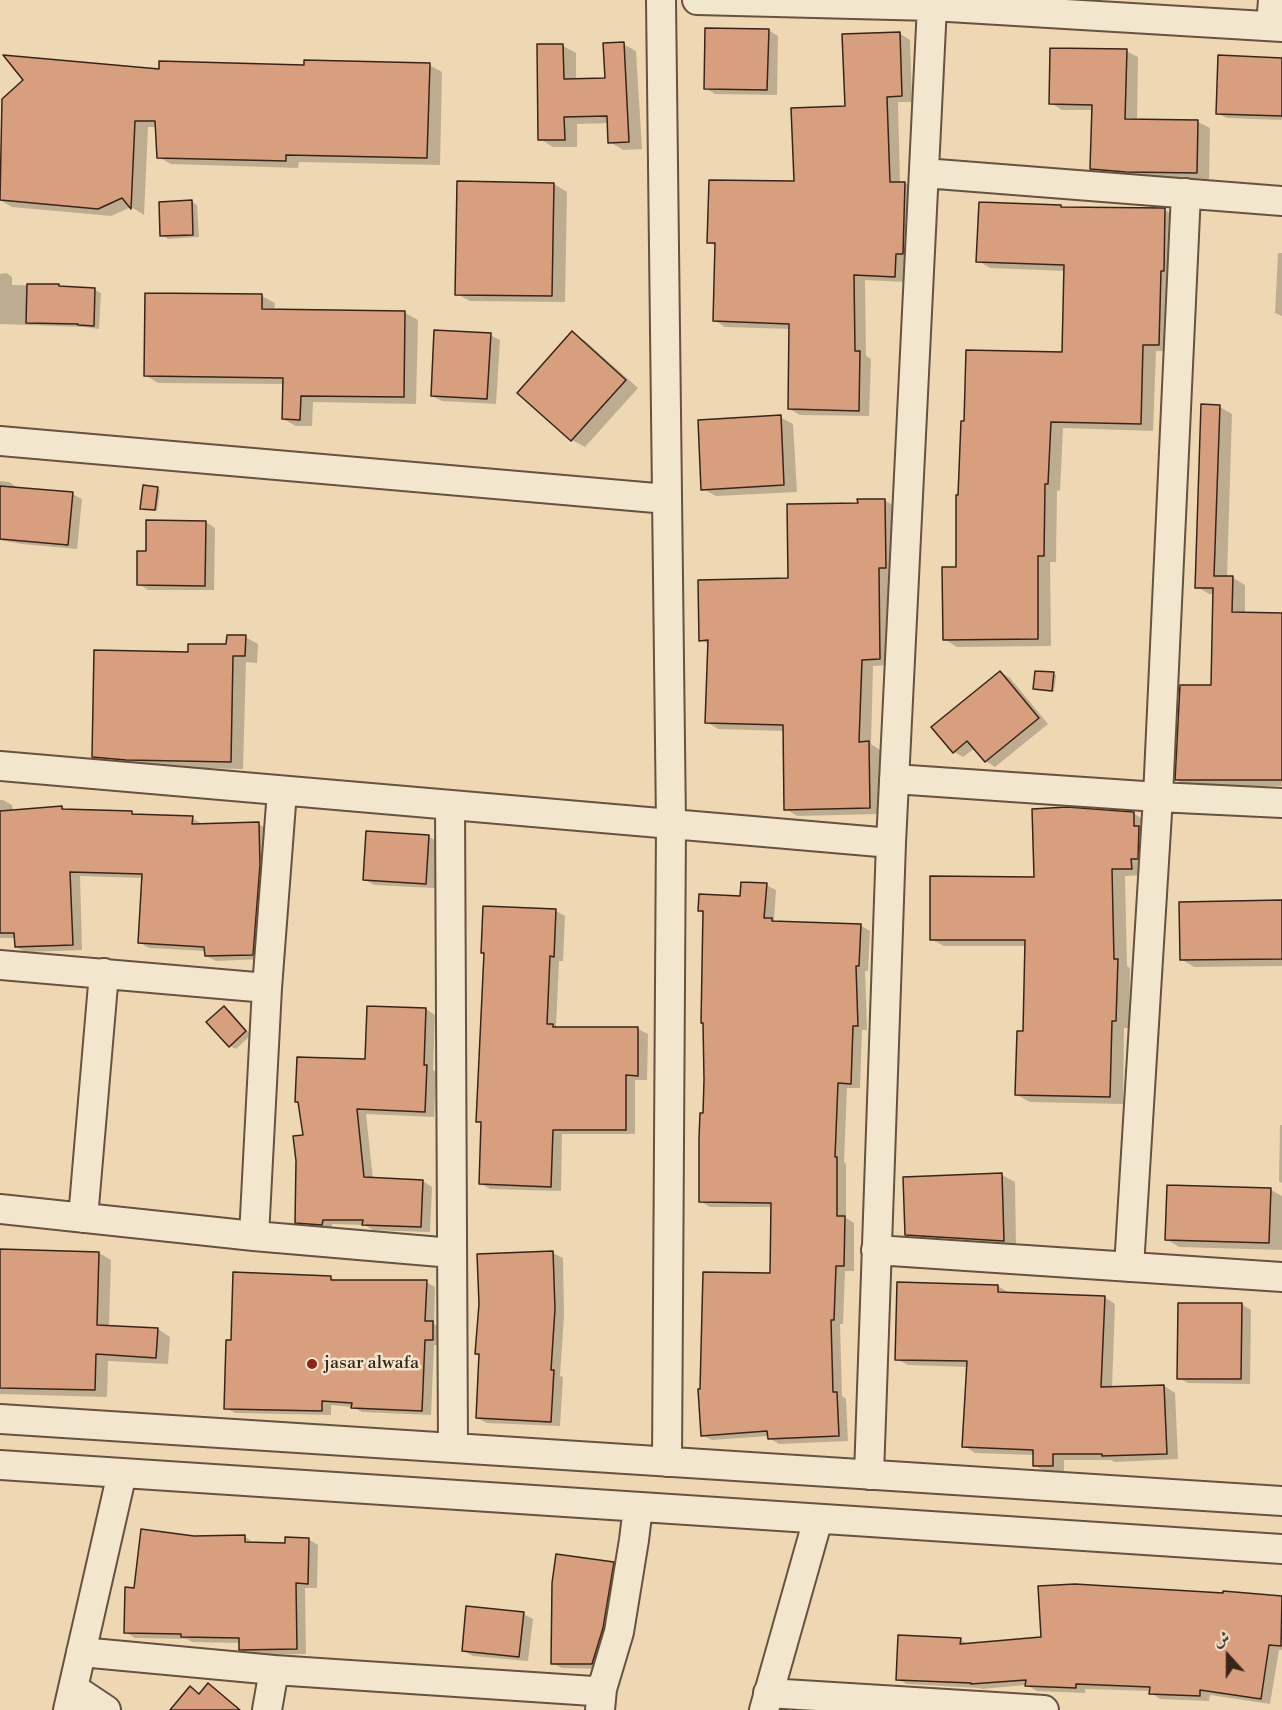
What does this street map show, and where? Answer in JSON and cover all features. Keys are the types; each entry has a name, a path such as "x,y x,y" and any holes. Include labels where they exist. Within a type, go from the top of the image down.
{"street":[{"path":"661,0 670,824 667,1462"},
{"path":"696,0 1078,7 1275,18"},
{"path":"869,1475 891,843 932,6"},
{"path":"924,173 1282,201"},
{"path":"1129,1267 1158,797 1186,193"},
{"path":"0,441 667,499"},
{"path":"0,766 891,843"},
{"path":"894,779 1282,803"},
{"path":"254,1236 267,988 282,790"},
{"path":"450,805 453,1448"},
{"path":"0,965 267,988"},
{"path":"83,1218 104,973"},
{"path":"0,1209 254,1236 452,1253"},
{"path":"876,1250 1282,1277"},
{"path":"0,1419 1282,1501"},
{"path":"0,1466 1282,1549"},
{"path":"106,1710 71,1699 122,1473"},
{"path":"81,1652 596,1700 602,1689 619,1632 638,1507"},
{"path":"818,1519 766,1702 1044,1710"},
{"path":"267,1710 274,1670"}],"building":[{"path":"705,28 769,29 767,90 704,89"},
{"path":"900,32 902,96 887,97 890,182 905,182 903,254 896,254 895,277 854,275 855,351 860,351 859,411 788,409 789,324 713,321 715,243 707,243 709,180 794,181 791,108 845,106 842,34"},
{"path":"624,42 629,142 608,143 607,116 564,117 565,140 538,140 537,44 563,44 564,79 605,78 603,43"},
{"path":"1050,48 1127,49 1125,119 1198,120 1197,173 1090,169 1092,105 1049,104"},
{"path":"3,55 159,69 159,61 304,65 304,60 430,63 427,158 286,155 286,161 157,158 155,121 135,121 131,209 122,198 98,209 0,200 2,99 23,80"},
{"path":"1218,55 1282,58 1282,116 1216,114"},
{"path":"457,181 554,183 552,296 455,295"},
{"path":"192,200 193,235 160,236 159,202"},
{"path":"979,202 1061,205 1061,207 1165,208 1159,345 1143,345 1141,424 1051,422 1048,484 1045,484 1044,556 1038,556 1038,639 943,640 942,567 956,567 956,495 958,495 961,421 964,421 966,350 1062,352 1064,265 976,262"},
{"path":"27,284 59,284 59,286 95,288 94,326 26,323"},
{"path":"145,293 262,294 262,309 405,311 404,397 301,396 300,420 282,419 283,378 144,376"},
{"path":"434,330 491,333 487,399 431,396"},
{"path":"572,331 626,380 571,441 517,393"},
{"path":"1201,404 1220,405 1214,576 1233,576 1232,612 1282,613 1282,780 1175,780 1180,685 1211,685 1213,588 1195,588"},
{"path":"781,415 784,485 701,490 698,420"},
{"path":"143,485 158,487 155,510 140,509"},
{"path":"0,486 73,492 68,545 0,539"},
{"path":"857,499 885,499 886,568 879,568 880,659 862,660 859,742 869,741 870,808 784,810 783,725 705,723 708,640 699,641 698,580 788,578 787,504 858,503"},
{"path":"146,520 206,521 205,586 137,585 137,551 146,551"},
{"path":"227,635 246,635 245,656 233,656 231,762 92,757 94,650 188,652 188,644 226,644"},
{"path":"1000,671 1039,718 985,762 967,741 953,753 931,727"},
{"path":"1035,671 1054,672 1052,691 1033,689"},
{"path":"62,806 62,809 193,816 192,824 259,822 260,865 253,955 205,956 204,947 138,943 142,874 70,872 73,945 15,947 14,933 0,933 0,811"},
{"path":"1067,807 1134,812 1134,826 1139,826 1138,859 1131,859 1132,869 1112,869 1114,959 1118,959 1116,1021 1112,1021 1110,1097 1015,1095 1017,1031 1023,1031 1025,940 930,940 930,876 1034,877 1032,809"},
{"path":"366,831 429,835 426,884 363,880"},
{"path":"741,882 767,883 764,918 772,918 772,921 861,924 859,966 856,966 858,1026 853,1026 851,1084 838,1083 835,1157 837,1157 837,1216 845,1216 844,1266 836,1266 834,1320 831,1320 833,1392 837,1392 839,1436 768,1439 767,1431 701,1436 698,1389 700,1389 703,1272 770,1273 771,1203 699,1202 700,1113 703,1113 704,1080 703,1023 701,1023 703,911 698,911 699,894 740,896"},
{"path":"1282,900 1282,959 1180,960 1179,902"},
{"path":"483,906 556,909 554,957 550,956 547,1024 553,1024 553,1027 638,1027 638,1076 626,1075 626,1130 553,1130 551,1187 479,1184 481,1122 476,1122 484,953 481,953"},
{"path":"224,1006 246,1031 229,1047 206,1022"},
{"path":"367,1006 426,1008 425,1112 357,1109 364,1177 423,1180 421,1227 362,1225 363,1220 323,1220 322,1225 295,1223 296,1161 293,1136 303,1135 298,1102 295,1102 297,1057 365,1059"},
{"path":"1002,1173 1004,1241 905,1235 903,1177"},
{"path":"1167,1185 1271,1188 1269,1243 1165,1240"},
{"path":"0,1249 99,1252 97,1325 158,1328 156,1358 96,1354 95,1390 0,1388"},
{"path":"553,1251 555,1309 551,1370 554,1370 551,1422 476,1418 479,1354 475,1354 479,1304 477,1254"},
{"path":"233,1272 331,1276 331,1280 427,1280 425,1321 433,1321 433,1340 425,1340 422,1411 351,1408 352,1403 322,1401 322,1411 224,1409 226,1340 231,1340"},
{"path":"897,1282 998,1285 998,1292 1105,1296 1101,1387 1164,1385 1167,1454 1102,1456 1102,1454 1053,1454 1053,1466 1033,1466 1033,1450 962,1447 967,1361 895,1360"},
{"path":"1178,1303 1242,1303 1241,1379 1177,1379"},
{"path":"141,1529 194,1536 245,1535 245,1542 285,1543 285,1537 309,1538 308,1584 296,1583 297,1649 239,1650 239,1638 124,1633 125,1587 134,1588"},
{"path":"556,1554 614,1562 603,1628 592,1664 551,1664 552,1583"},
{"path":"1075,1584 1282,1596 1281,1646 1269,1645 1261,1699 1200,1690 1200,1696 1149,1694 1150,1687 1076,1684 1076,1688 1025,1686 1026,1680 971,1684 896,1680 898,1635 961,1638 960,1644 1041,1637 1038,1586"},
{"path":"466,1606 524,1612 519,1657 462,1651"},
{"path":"208,1683 240,1710 170,1710 190,1686 199,1694"}],"place":[{"name":"jasar alwafa","path":"312,1364"}]}
